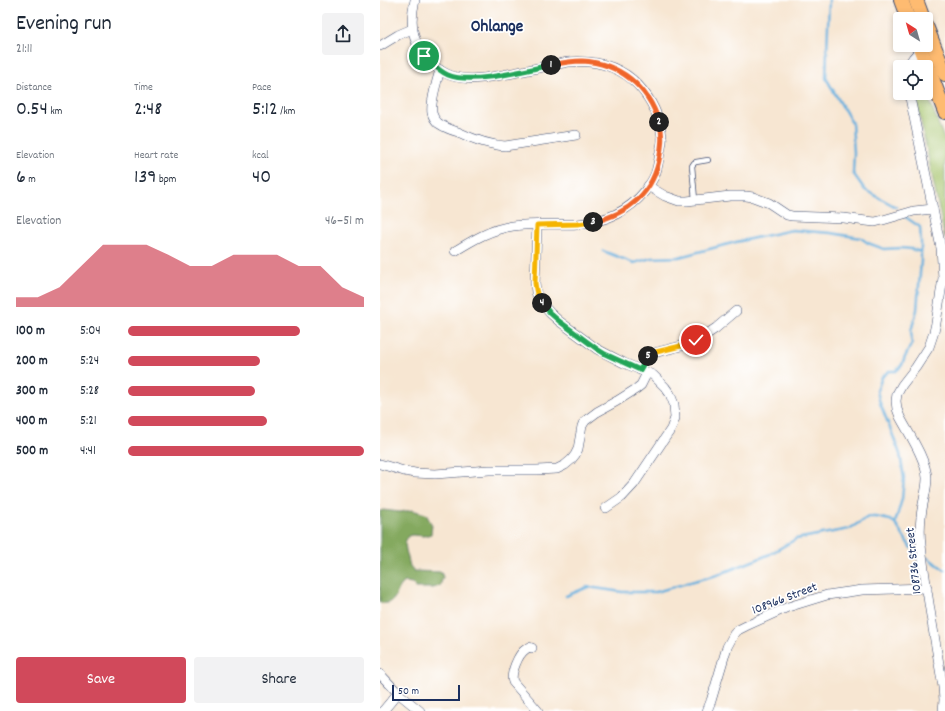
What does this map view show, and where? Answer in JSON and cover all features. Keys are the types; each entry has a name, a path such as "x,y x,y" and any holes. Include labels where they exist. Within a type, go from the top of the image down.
{"main road":[{"path":"901,0 905,12"},
{"path":"916,0 920,12"},
{"path":"928,52 945,112"},
{"path":"932,52 945,74"}],"street":[{"path":"415,0 412,9 412,29 415,42 424,56 440,70 456,77 473,79 568,62 581,61 608,66 632,79 641,89 649,100 656,114 662,138 655,174 639,199 619,214 605,219 577,224 514,226 500,228 480,236 455,251"},
{"path":"380,46 398,35 412,29"},
{"path":"440,70 432,112 437,122 444,127 476,140 497,146 576,135"},
{"name":"108736 Street","path":"910,100 941,248 943,278 936,323 929,347 916,368 902,385 897,394 896,401 900,417 923,461 927,478 920,531 927,588 943,687 943,711"},
{"path":"648,186 664,196 679,201 730,196 746,196 761,199 787,215 792,216 844,218 875,222 914,211 933,209"},
{"path":"537,225 535,283 538,298 544,306 559,321 597,349 653,375 661,382 670,394 674,404 675,418 671,429 634,484 628,491 606,508"},
{"path":"380,464 415,473 435,474 488,470 537,470 557,468 571,460 575,455 578,449 582,426 585,421 596,412 629,395 641,385 645,359 650,354 689,344 716,328 736,311"},
{"name":"108966 Street","path":"707,711 727,647 738,630 788,607 827,595 862,590 927,588"},
{"path":"532,648 527,648 524,650 519,657 513,671 512,679 538,711"},
{"path":"380,674 398,693 420,711"},
{"path":"383,711 398,693"}],"lane":[{"path":"695,200 692,166 696,162 708,160"}],"green space":[{"path":"916,100 929,100 945,141 945,239"},
{"path":"412,510 426,514 432,525 431,534 424,536 408,536 405,543 406,550 410,566 414,571 441,572 443,577 440,586 433,588 416,588 412,583 405,582 393,600 386,603 380,603 380,511 400,512"}],"waterway":[{"path":"829,0 826,78 852,123 854,153 853,173 865,190 896,207"},
{"path":"895,523 902,499 904,478 900,454 880,403 877,391 882,377 889,371 896,371 902,365 912,343 911,331 917,310 921,242 920,227 904,216"},
{"path":"603,251 634,263 651,258 679,257 736,242 792,230 831,233 861,238 868,243 884,249 901,248 921,252"},
{"path":"566,596 588,587 622,592 656,592 717,575 770,554 796,539 849,529 868,517 890,520 895,523 911,548"},
{"path":"928,558 945,570"}],"district":[{"name":"Ohlange","path":"497,25"}],"route":[{"path":"424,56 440,70 456,77 463,78 473,79 581,61 608,66 632,79 649,100 656,114 660,127 662,138 655,174 639,199 619,214 592,222 537,225 536,292 538,298 544,306 559,321 605,354 640,370 645,359 650,354 689,344 696,340"}]}
